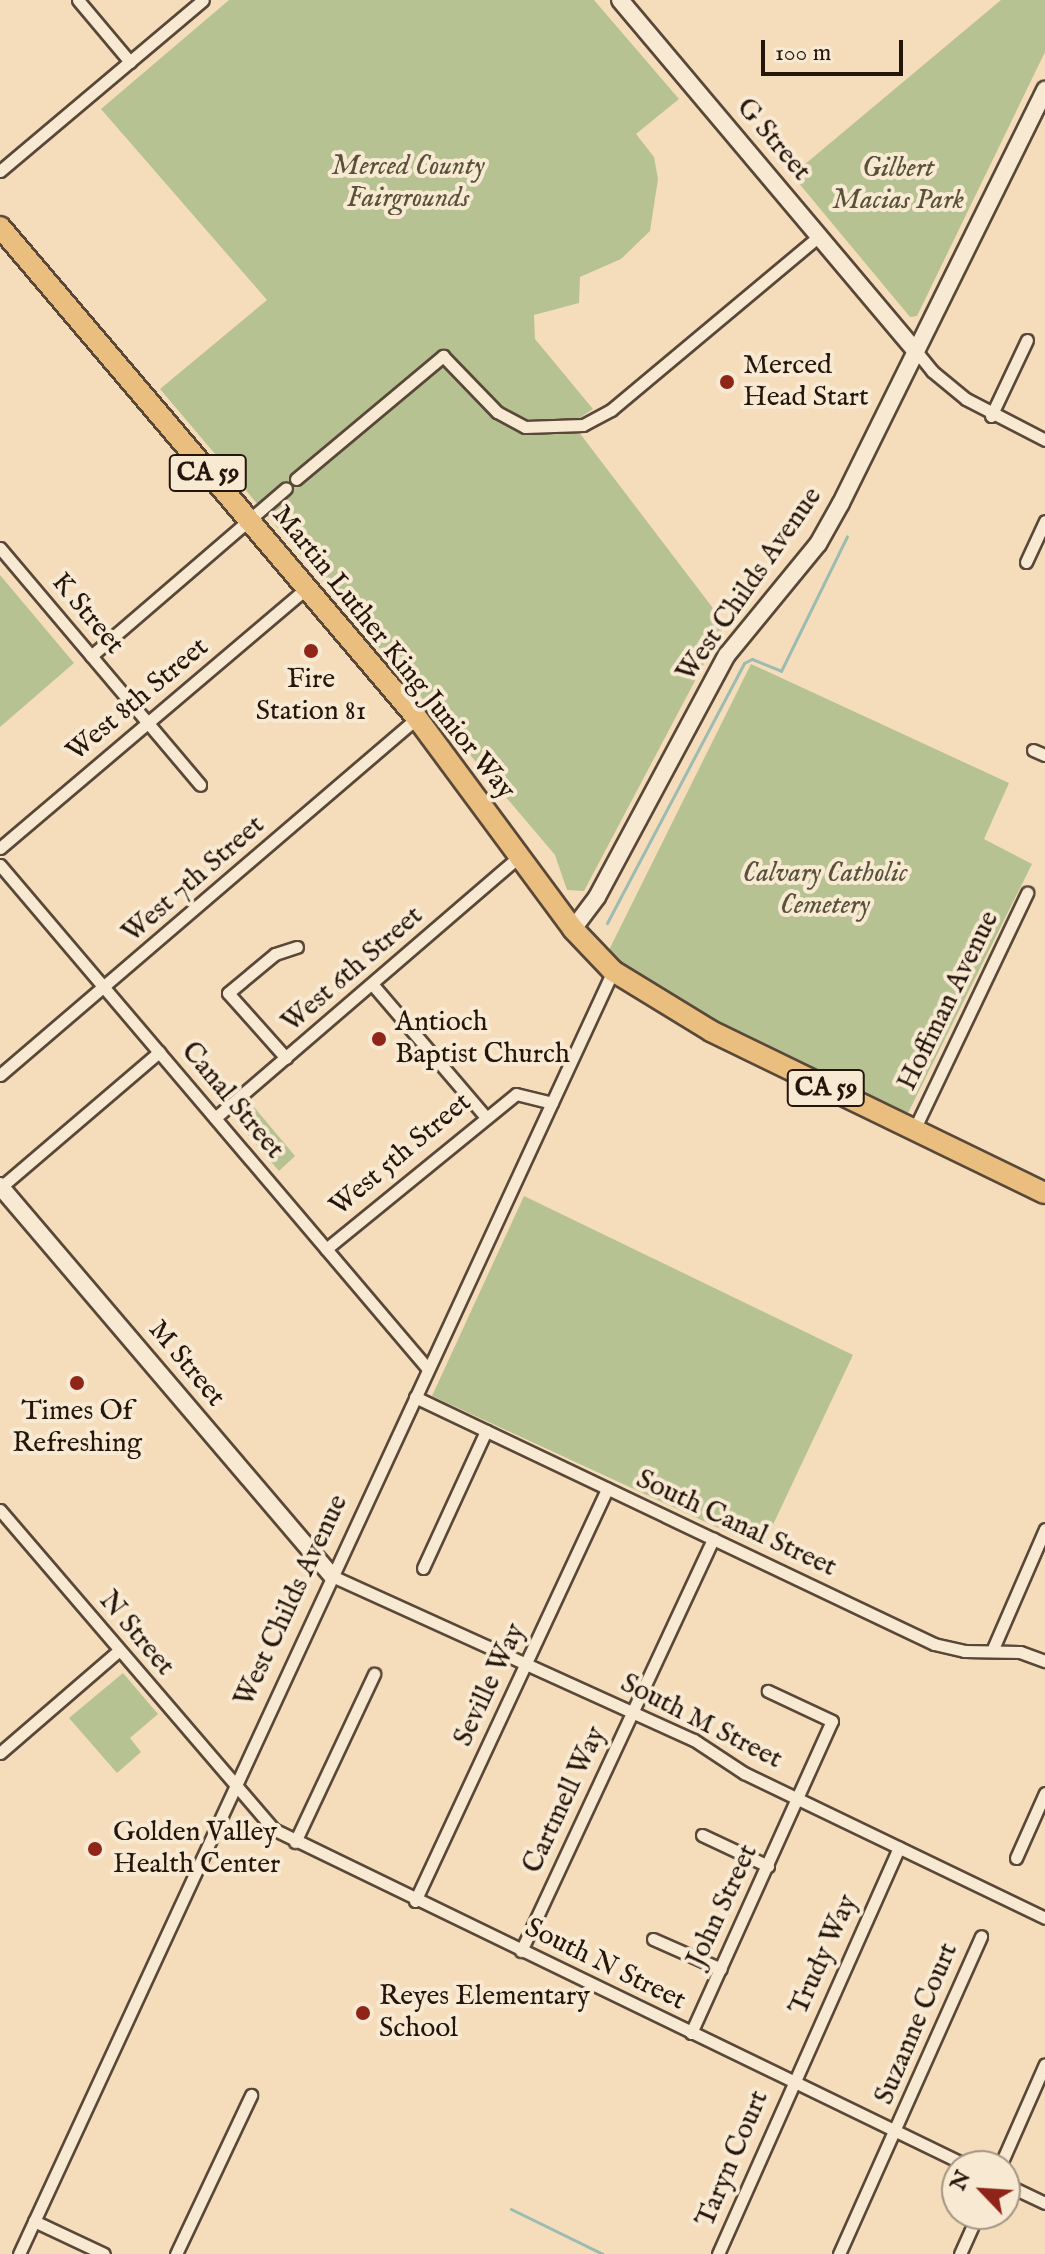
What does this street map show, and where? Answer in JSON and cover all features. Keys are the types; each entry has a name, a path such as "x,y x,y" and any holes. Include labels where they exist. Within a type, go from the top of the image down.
{"highway":[{"name":"Martin Luther King Junior Way","path":"0,227 417,718 573,929 613,971"},
{"name":"CA 59","path":"613,971 711,1031 1045,1193"}],"main road":[{"name":"G Street","path":"620,0 916,351"},
{"name":"West Childs Avenue","path":"573,929 597,897 727,655 818,544 1045,90"},
{"name":"M Street","path":"0,1186 332,1576"}],"street":[{"path":"78,0 130,62"},
{"path":"0,171 203,0"},
{"path":"296,479 443,356 497,412 525,427 583,425 611,410 820,235"},
{"path":"991,416 1027,340"},
{"path":"916,351 932,371 991,416 1045,440"},
{"path":"91,656 286,488"},
{"path":"1026,562 1045,521"},
{"name":"K Street","path":"0,548 200,785"},
{"name":"West 8th Street","path":"0,848 307,588"},
{"name":"West 7th Street","path":"0,1075 417,718"},
{"path":"1033,750 1045,755"},
{"name":"West 6th Street","path":"215,1118 520,856"},
{"name":"Canal Street","path":"0,865 428,1369"},
{"name":"Hoffman Avenue","path":"914,1130 1027,893"},
{"path":"286,1058 228,993 275,954 297,947"},
{"name":"West Childs Avenue","path":"19,2254 613,971"},
{"path":"373,985 485,1116"},
{"path":"0,1186 159,1052"},
{"name":"West 5th Street","path":"326,1249 485,1116 516,1094 552,1103"},
{"name":"South Canal Street","path":"415,1397 934,1644 1045,1661"},
{"path":"423,1568 486,1431"},
{"name":"Seville Way","path":"415,1901 607,1489"},
{"name":"N Street","path":"0,1510 4,1524 118,1651 234,1789"},
{"path":"992,1651 1045,1529"},
{"name":"Cartmell Way","path":"521,1951 713,1539"},
{"name":"South M Street","path":"332,1576 632,1712 799,1798 1045,1918"},
{"path":"0,1753 118,1651"},
{"path":"295,1842 374,1674"},
{"name":"John Street","path":"691,2033 832,1721 768,1691"},
{"name":"South N Street","path":"234,1789 263,1821 295,1842 941,2152"},
{"path":"1016,1858 1045,1793"},
{"path":"702,1835 768,1866"},
{"name":"Trudy Way","path":"792,2082 899,1847"},
{"name":"Suzanne Court","path":"839,2254 981,1936"},
{"path":"653,1939 721,1969"},
{"path":"1007,2150 1045,2064"},
{"name":"Taryn Court","path":"718,2254 792,2082"},
{"path":"176,2254 251,2095"},
{"path":"1021,2192 1045,2203"},
{"path":"34,2221 104,2254"},
{"path":"960,2254 971,2230"}],"green space":[{"name":"Merced County Fairgrounds","path":"229,0 594,0 679,99 636,134 654,157 658,179 650,231 621,259 580,277 579,303 534,315 535,339 593,409 572,423 725,624 584,891 567,890 555,855 160,389 267,300 101,109"},
{"name":"Gilbert Macias Park","path":"1001,0 1045,0 1045,52 917,316 910,317 792,175"},
{"path":"0,575 74,663 0,727"},
{"name":"Calvary Catholic Cemetery","path":"751,664 1009,783 984,839 1032,864 908,1113 715,1022 625,969 609,950"},
{"path":"254,1107 295,1156 279,1171 236,1121"},
{"path":"524,1196 853,1355 762,1548 432,1396"},
{"path":"123,1673 158,1714 130,1738 141,1752 117,1773 69,1718"}],"waterway":[{"path":"607,923 744,663 752,659 781,671 847,536"},
{"path":"511,2209 603,2254"}],"place":[{"name":"Merced Head Start","path":"727,382"},
{"name":"Fire Station 81","path":"311,651"},
{"name":"Antioch Baptist Church","path":"379,1039"},
{"name":"Times Of Refreshing","path":"77,1383"},
{"name":"Golden Valley Health Center","path":"95,1849"},
{"name":"Reyes Elementary School","path":"363,2013"}]}
